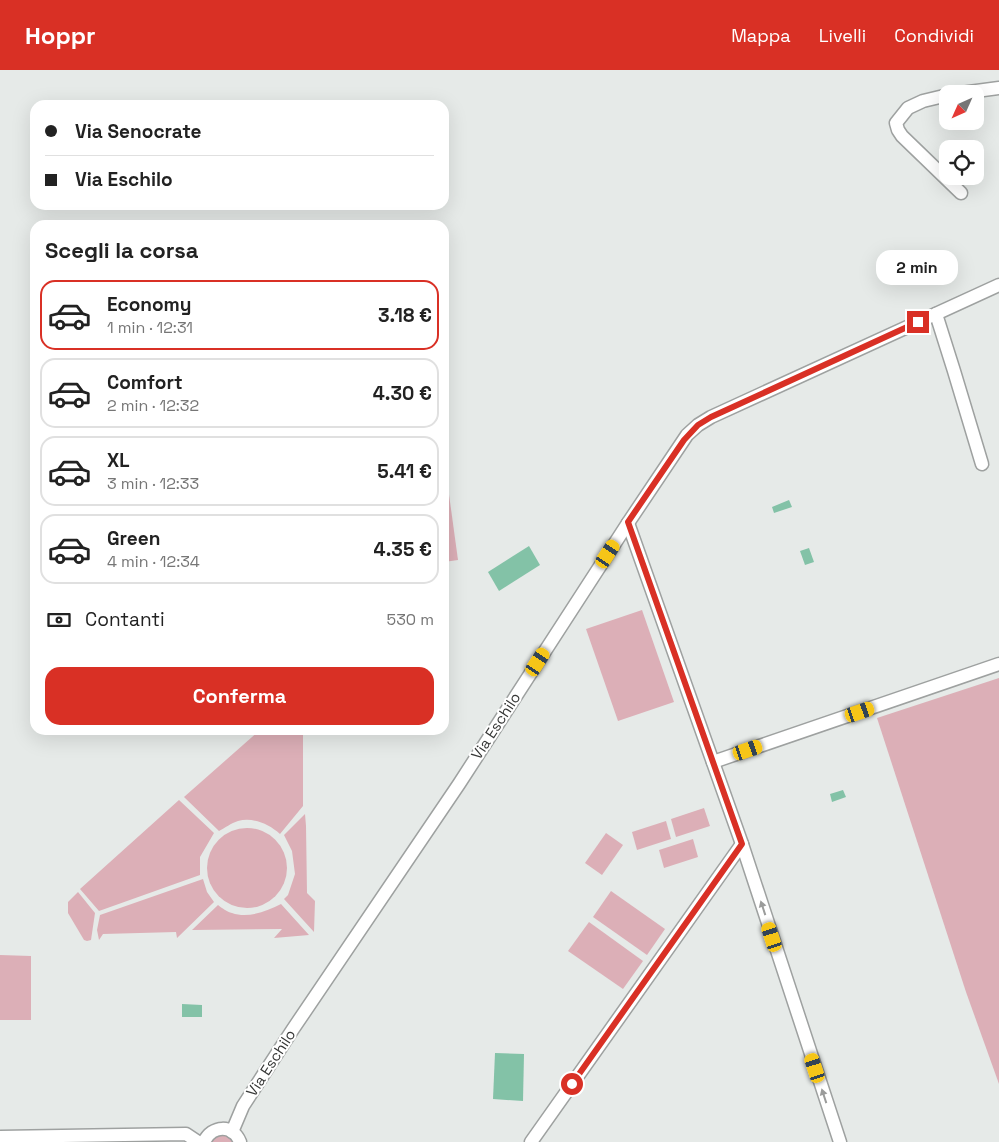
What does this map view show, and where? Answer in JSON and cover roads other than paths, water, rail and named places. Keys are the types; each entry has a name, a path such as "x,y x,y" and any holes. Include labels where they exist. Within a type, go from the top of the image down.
{"street":[{"path":"984,90 999,88"},
{"path":"939,97 923,101 908,108 896,123 902,136 961,193"},
{"name":"Via Eschilo","path":"232,1132 243,1106 283,1044 459,784 628,522 684,440 698,425 711,417 999,285"},
{"path":"936,314 982,464"},
{"path":"628,522 742,844 840,1142"},
{"path":"713,762 999,664"},
{"path":"531,1142 742,844"},
{"path":"204,1142 211,1132 223,1129 232,1132 240,1142"},
{"path":"0,1137 186,1134 198,1142"}]}
